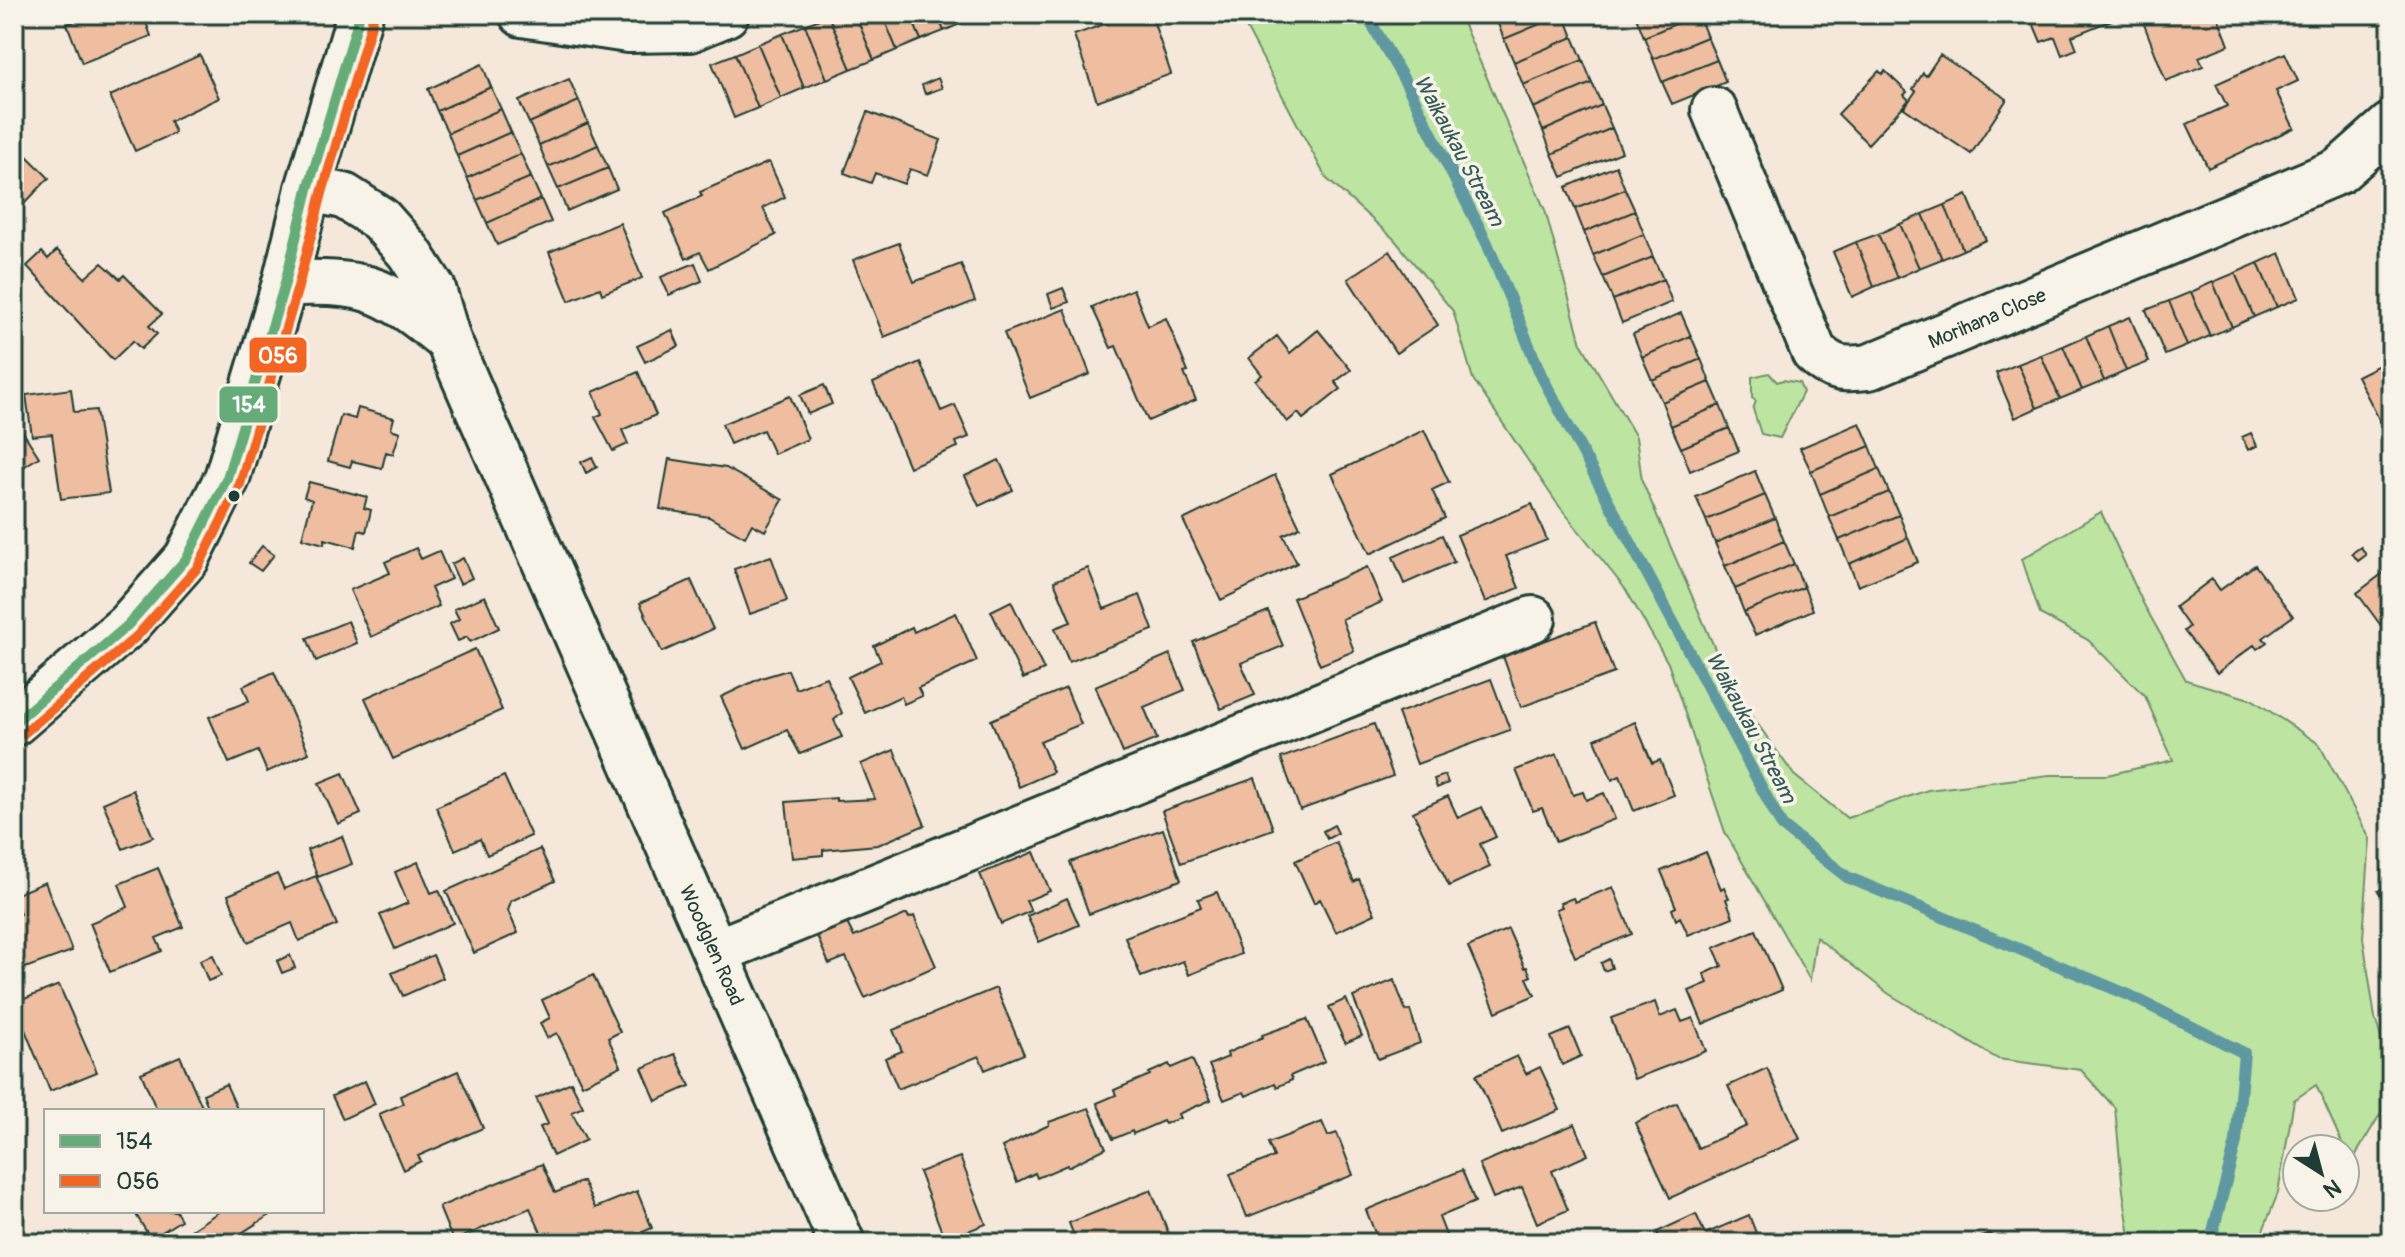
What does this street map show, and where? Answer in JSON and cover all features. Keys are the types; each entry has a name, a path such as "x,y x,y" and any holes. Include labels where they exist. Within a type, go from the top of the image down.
{"street":[{"path":"14,723 128,625 187,558 227,478 360,14"},
{"path":"522,14 628,30 690,29 726,14"},
{"name":"Morihana Close","path":"1714,110 1814,352 1828,365 1847,369 1869,367 2339,171 2391,125"},
{"name":"Woodglen Road","path":"308,189 344,196 380,219 409,252 433,289 448,340 842,1243"},
{"name":"Woodglen Road","path":"285,283 323,283 369,289 412,312 448,340"},
{"path":"715,952 1533,619"}],"green space":[{"path":"1239,14 1459,14 1545,210 1581,343 1636,437 1642,481 1732,688 1794,775 1847,818 1928,790 2050,775 2107,775 2173,760 2145,696 2088,640 2040,614 2022,559 2101,512 2143,603 2186,680 2253,700 2319,744 2370,839 2363,938 2375,1018 2391,1070 2391,1096 2361,1146 2361,1133 2338,1133 2316,1085 2294,1100 2288,1133 2281,1133 2278,1193 2258,1243 2131,1243 2115,1108 2081,1070 1998,1059 1889,994 1816,937 1810,980 1725,832 1668,663 1626,590 1556,502 1473,379 1453,311 1394,239 1326,178"},
{"path":"1769,373 1777,382 1799,383 1803,392 1780,438 1761,434 1753,409 1756,401 1752,398 1752,377"}],"building":[{"path":"93,14 143,14 151,36 82,63 67,24"},
{"path":"855,14 882,14 897,50 874,60"},
{"path":"855,14 874,60 851,69 828,15"},
{"path":"882,14 910,14 921,40 897,50"},
{"path":"910,14 937,14 944,31 921,40"},
{"path":"937,14 965,14 967,21 944,31"},
{"path":"965,14 983,14 967,21"},
{"path":"1132,14 1151,14 1171,74 1097,101 1074,35"},
{"path":"1564,14 1504,39 1495,16"},
{"path":"1564,14 1573,37 1514,62 1504,39"},
{"path":"1635,14 1694,14 1695,16 1644,37"},
{"path":"1698,14 1707,37 1653,59 1644,37"},
{"path":"2045,14 2110,14 2112,20 2072,36 2077,49 2062,55 2055,37 2041,42 2033,23 2047,17"},
{"path":"2140,14 2217,14 2229,45 2199,57 2203,66 2166,81"},
{"path":"828,15 851,69 827,79 805,25"},
{"path":"805,25 827,79 804,88 782,34"},
{"path":"782,34 804,88 781,98 758,44"},
{"path":"1573,37 1583,60 1523,85 1514,62"},
{"path":"1707,37 1717,60 1662,82 1653,59"},
{"path":"758,44 781,98 758,108 735,54"},
{"path":"2285,53 2298,81 2276,91 2294,128 2208,168 2187,124 2227,106 2216,84"},
{"path":"735,54 758,108 734,118 712,63"},
{"path":"200,55 219,98 170,121 175,133 135,151 110,96"},
{"path":"1940,55 2007,99 1971,154 1904,108 1916,91 1913,89 1923,73 1926,76"},
{"path":"1583,60 1592,83 1533,108 1523,85"},
{"path":"1717,60 1726,82 1672,104 1662,82"},
{"path":"482,64 491,87 437,111 428,89"},
{"path":"1879,71 1882,74 1885,71 1907,92 1904,95 1909,100 1868,144 1838,114"},
{"path":"938,78 942,88 925,94 922,85"},
{"path":"569,79 579,101 529,123 519,101"},
{"path":"1592,83 1602,105 1543,131 1533,108"},
{"path":"491,87 501,109 448,133 437,111"},
{"path":"579,101 588,123 539,145 529,123"},
{"path":"1602,105 1612,128 1552,154 1543,131"},
{"path":"501,109 511,132 457,156 448,133"},
{"path":"868,112 941,140 928,175 910,169 904,184 875,173 871,183 844,173"},
{"path":"588,123 598,145 548,167 539,145"},
{"path":"1612,128 1622,152 1562,177 1552,154"},
{"path":"511,132 521,154 467,178 457,156"},
{"path":"598,145 608,168 558,189 548,167"},
{"path":"17,146 49,178 23,205 14,196 14,147"},
{"path":"521,154 531,177 477,200 467,178"},
{"path":"769,162 785,197 763,208 776,235 709,269 700,252 686,259 665,213 702,196 700,192"},
{"path":"1616,166 1625,189 1575,209 1566,187"},
{"path":"608,168 617,189 567,211 558,189"},
{"path":"531,177 541,199 487,223 477,200"},
{"path":"1625,189 1635,211 1584,232 1575,209"},
{"path":"1967,195 1986,240 1963,250 1945,205"},
{"path":"541,199 551,222 497,245 487,223"},
{"path":"1945,205 1963,250 1942,259 1923,214"},
{"path":"1635,211 1644,234 1593,255 1584,232"},
{"path":"1923,214 1942,259 1919,268 1900,224"},
{"path":"620,223 642,278 602,294 600,288 569,301 549,252"},
{"path":"1900,224 1919,268 1897,278 1878,234"},
{"path":"1644,234 1653,257 1603,277 1593,255"},
{"path":"1878,234 1897,278 1874,287 1856,242"},
{"path":"1856,242 1874,287 1852,297 1833,252"},
{"path":"899,243 914,282 961,264 975,301 884,337 853,260"},
{"path":"57,250 85,278 102,263 120,279 124,275 162,314 149,326 157,334 141,349 133,341 113,360 27,266 42,252 48,259"},
{"path":"1390,251 1438,325 1396,353 1348,279"},
{"path":"2280,253 2299,298 2277,307 2258,263"},
{"path":"1653,257 1663,279 1613,300 1603,277"},
{"path":"695,263 702,281 669,295 661,277"},
{"path":"2258,263 2277,307 2254,317 2235,273"},
{"path":"2235,273 2254,317 2232,327 2213,282"},
{"path":"1663,279 1672,302 1622,323 1613,300"},
{"path":"2213,282 2232,327 2210,336 2191,292"},
{"path":"1063,288 1069,302 1053,308 1048,294"},
{"path":"1133,289 1148,326 1166,318 1196,400 1148,421 1116,346 1111,348 1092,307"},
{"path":"2191,292 2210,336 2187,346 2169,301"},
{"path":"2169,301 2187,346 2165,355 2146,310"},
{"path":"1065,309 1090,374 1030,398 1004,333"},
{"path":"1681,313 1691,336 1642,357 1633,334"},
{"path":"2130,317 2149,362 2126,371 2108,326"},
{"path":"2108,326 2126,371 2104,381 2086,336"},
{"path":"672,330 679,346 645,362 637,346"},
{"path":"1318,330 1351,370 1335,382 1341,389 1303,419 1298,413 1287,422 1255,380 1262,375 1249,358 1277,336 1290,353"},
{"path":"1691,336 1701,359 1652,380 1642,357"},
{"path":"2086,336 2104,381 2082,390 2063,346"},
{"path":"2063,346 2082,390 2060,399 2041,355"},
{"path":"2041,355 2060,399 2037,408 2018,364"},
{"path":"1701,359 1710,382 1662,402 1652,380"},
{"path":"2391,359 2391,426 2384,429 2357,376"},
{"path":"920,362 941,411 955,405 969,437 956,442 958,447 909,467 873,383"},
{"path":"2018,364 2037,408 2015,418 1996,373"},
{"path":"638,372 656,415 622,430 628,444 613,451 595,417 602,414 593,392"},
{"path":"1710,382 1720,405 1671,426 1662,402"},
{"path":"824,385 832,404 808,414 800,395"},
{"path":"71,389 74,412 96,410 109,493 61,499 52,434 32,436 26,395"},
{"path":"790,396 808,439 774,454 763,430 730,444 722,424"},
{"path":"1720,405 1729,428 1681,448 1671,426"},
{"path":"358,408 394,418 391,429 400,432 393,454 386,452 382,468 352,461 350,467 328,461 341,415 355,419"},
{"path":"14,418 39,457 14,473"},
{"path":"1860,423 1870,446 1811,471 1800,448"},
{"path":"1729,428 1739,451 1690,471 1681,448"},
{"path":"1424,430 1449,482 1432,490 1445,518 1370,554 1332,474"},
{"path":"2251,433 2257,446 2248,450 2242,437"},
{"path":"1870,446 1879,469 1820,494 1811,471"},
{"path":"592,457 597,467 586,473 581,462"},
{"path":"669,459 726,468 783,500 765,531 752,524 745,537 709,517 660,509"},
{"path":"999,460 1013,490 979,506 965,476"},
{"path":"1879,469 1889,492 1829,517 1820,494"},
{"path":"1755,471 1765,495 1706,520 1696,497"},
{"path":"1275,475 1300,527 1283,535 1297,563 1221,600 1183,520"},
{"path":"309,482 367,497 364,508 371,510 366,532 359,530 355,547 325,539 324,544 302,538 312,500 304,497"},
{"path":"1889,492 1899,515 1839,540 1829,517"},
{"path":"1765,495 1775,518 1715,543 1706,520"},
{"path":"1532,504 1547,540 1506,556 1519,588 1485,602 1457,535"},
{"path":"1899,515 1908,538 1849,564 1839,540"},
{"path":"1775,518 1784,541 1725,566 1715,543"},
{"path":"1442,535 1454,562 1404,584 1393,557"},
{"path":"1908,538 1918,562 1858,586 1849,564"},
{"path":"1784,541 1794,564 1735,589 1725,566"},
{"path":"262,546 274,555 261,571 249,563"},
{"path":"2361,547 2366,555 2358,561 2352,553"},
{"path":"416,548 421,559 439,551 451,579 431,588 439,606 371,637 350,590 390,573 385,562"},
{"path":"771,556 787,601 750,614 734,569"},
{"path":"463,558 472,578 460,584 451,564"},
{"path":"1794,564 1804,587 1744,612 1735,589"},
{"path":"2255,565 2293,616 2263,638 2267,642 2257,649 2254,645 2217,673 2184,631 2189,627 2175,607 2212,579 2220,590"},
{"path":"1367,567 1382,602 1342,619 1354,651 1320,665 1293,598"},
{"path":"2391,567 2391,632 2388,635 2357,593"},
{"path":"1088,568 1104,609 1140,595 1153,630 1069,662 1055,628 1071,622 1054,581"},
{"path":"691,580 713,629 662,652 640,603"},
{"path":"1804,587 1813,610 1755,635 1744,612"},
{"path":"485,596 499,628 470,642 467,637 458,641 450,624 459,619 454,609"},
{"path":"1011,601 1044,670 1023,679 991,611"},
{"path":"1268,611 1283,646 1241,663 1255,695 1221,709 1193,642"},
{"path":"956,613 977,661 918,688 922,696 904,704 901,696 865,713 848,677 881,661 874,646 912,627 914,632"},
{"path":"348,621 357,643 316,661 307,638"},
{"path":"1595,622 1614,673 1521,707 1503,656"},
{"path":"475,649 502,710 393,759 365,698"},
{"path":"1170,654 1185,690 1144,707 1157,739 1123,753 1095,686"},
{"path":"788,670 796,689 826,677 842,713 834,720 842,737 800,754 787,730 745,749 721,697 761,678"},
{"path":"274,672 309,753 267,772 258,751 229,763 209,717 249,701 243,686"},
{"path":"1491,679 1510,730 1417,764 1398,713"},
{"path":"1066,688 1081,724 1040,741 1053,772 1019,787 991,720"},
{"path":"1635,722 1652,763 1660,760 1674,795 1634,811 1620,776 1612,780 1595,739"},
{"path":"1374,724 1393,776 1300,810 1281,758"},
{"path":"894,750 925,825 878,845 823,850 823,855 792,858 786,802 875,799 861,764"},
{"path":"1557,754 1573,795 1583,792 1586,800 1604,793 1615,819 1556,842 1542,808 1533,811 1516,770"},
{"path":"343,773 361,814 338,824 319,783"},
{"path":"1445,775 1448,783 1437,788 1434,779"},
{"path":"504,776 531,836 487,855 480,839 455,850 436,807"},
{"path":"1255,778 1273,829 1181,863 1162,811"},
{"path":"133,790 153,837 123,849 103,803"},
{"path":"1448,796 1458,818 1482,807 1496,837 1480,844 1490,867 1449,886 1413,812"},
{"path":"1334,825 1338,833 1327,839 1323,831"},
{"path":"1163,829 1181,880 1089,914 1070,862"},
{"path":"342,836 352,864 318,877 307,850"},
{"path":"1336,842 1354,882 1359,879 1375,914 1336,932 1320,899 1314,903 1295,861"},
{"path":"540,849 555,881 511,901 508,911 518,933 474,953 446,891"},
{"path":"1034,852 1050,891 1026,901 1031,911 1001,924 980,874"},
{"path":"1706,852 1721,889 1724,887 1729,898 1726,899 1733,917 1688,935 1680,917 1676,920 1672,909 1676,907 1661,871"},
{"path":"418,862 431,893 439,890 453,923 395,949 380,915 408,903 395,872"},
{"path":"158,868 183,927 156,938 162,951 110,972 90,923 128,907 119,884"},
{"path":"277,874 284,889 316,876 337,925 299,941 292,923 248,942 228,895"},
{"path":"45,882 72,951 14,972 14,916 20,914 14,895"},
{"path":"2391,882 2391,909 2378,891"},
{"path":"1613,887 1632,934 1575,957 1556,909 1562,907 1560,903 1573,898 1575,902"},
{"path":"1217,892 1241,954 1189,975 1183,961 1141,977 1125,937 1201,907 1198,899"},
{"path":"1067,898 1079,925 1039,942 1027,916"},
{"path":"907,914 909,918 914,916 936,966 865,998 846,957 829,964 817,936 847,923 854,937"},
{"path":"1508,929 1531,976 1527,978 1535,995 1496,1012 1468,947"},
{"path":"1756,930 1782,990 1703,1024 1689,991 1708,983 1704,974 1722,966 1714,948"},
{"path":"213,955 221,976 208,981 200,960"},
{"path":"290,955 295,968 282,973 277,961"},
{"path":"433,955 443,978 403,996 392,973"},
{"path":"1609,959 1612,968 1604,971 1601,963"},
{"path":"593,975 620,1032 608,1038 621,1066 582,1085 557,1033 547,1038 540,1023 550,1018 542,1000"},
{"path":"1394,980 1406,1011 1410,1010 1420,1043 1378,1059 1353,997"},
{"path":"59,985 97,1072 50,1091 14,1003"},
{"path":"996,988 1024,1054 985,1070 979,1056 898,1089 885,1058 902,1051 893,1030"},
{"path":"1346,999 1362,1036 1345,1043 1329,1007"},
{"path":"1655,1002 1660,1017 1677,1010 1682,1022 1693,1018 1706,1051 1634,1079 1611,1018"},
{"path":"1307,1019 1325,1061 1290,1076 1292,1080 1277,1087 1275,1083 1246,1096 1244,1092 1224,1100 1209,1065 1262,1035"},
{"path":"1570,1029 1581,1056 1562,1065 1551,1037"},
{"path":"675,1054 690,1086 656,1101 642,1068"},
{"path":"180,1056 203,1109 156,1109 141,1073"},
{"path":"1517,1056 1526,1074 1540,1067 1560,1110 1502,1134 1476,1075"},
{"path":"1192,1059 1211,1100 1178,1114 1180,1118 1165,1124 1163,1121 1113,1139 1097,1103 1116,1095 1114,1090 1149,1073"},
{"path":"1767,1068 1800,1139 1670,1198 1635,1123 1677,1103 1698,1148 1747,1126 1728,1086"},
{"path":"458,1071 483,1128 418,1156 421,1161 403,1170 379,1114 403,1104 400,1096"},
{"path":"365,1081 375,1104 343,1119 332,1096"},
{"path":"571,1082 583,1107 572,1112 586,1140 553,1156 540,1127 548,1124 536,1098"},
{"path":"226,1084 237,1109 203,1109 208,1107 203,1094"},
{"path":"1089,1108 1106,1148 1068,1167 1037,1178 1035,1173 1017,1182 1002,1147 1049,1125 1049,1122"},
{"path":"1322,1122 1328,1136 1337,1133 1353,1175 1247,1217 1230,1174 1274,1157 1268,1143"},
{"path":"1575,1124 1588,1155 1552,1171 1568,1210 1537,1223 1522,1187 1493,1198 1479,1164"},
{"path":"960,1157 986,1224 945,1240 919,1172"},
{"path":"542,1164 555,1193 583,1181 595,1208 637,1191 652,1228 617,1243 548,1243 530,1208 453,1241 439,1207"},
{"path":"1462,1170 1475,1202 1439,1217 1449,1243 1413,1243 1409,1233 1379,1243 1366,1210"},
{"path":"1151,1190 1169,1234 1147,1243 1077,1243 1069,1223"},
{"path":"135,1213 177,1213 181,1220 151,1239"},
{"path":"217,1213 273,1213 226,1243 199,1243 191,1230"},
{"path":"1696,1214 1705,1234 1749,1215 1760,1243 1661,1243 1657,1232"},
{"path":"728,1232 733,1243 693,1243 710,1235 712,1240"},
{"path":"1990,1233 1994,1243 1969,1243"}],"waterway":[{"name":"Waikaukau Stream","path":"1366,14 1407,85 1487,243 1541,375 1782,826 1847,877 2129,995 2244,1053 2236,1142 2210,1243"}],"transit line":[{"name":"154","path":"14,723 128,625 187,558 227,478 360,14"},
{"name":"056","path":"23,734 137,636 198,567 240,484 373,18"}]}
